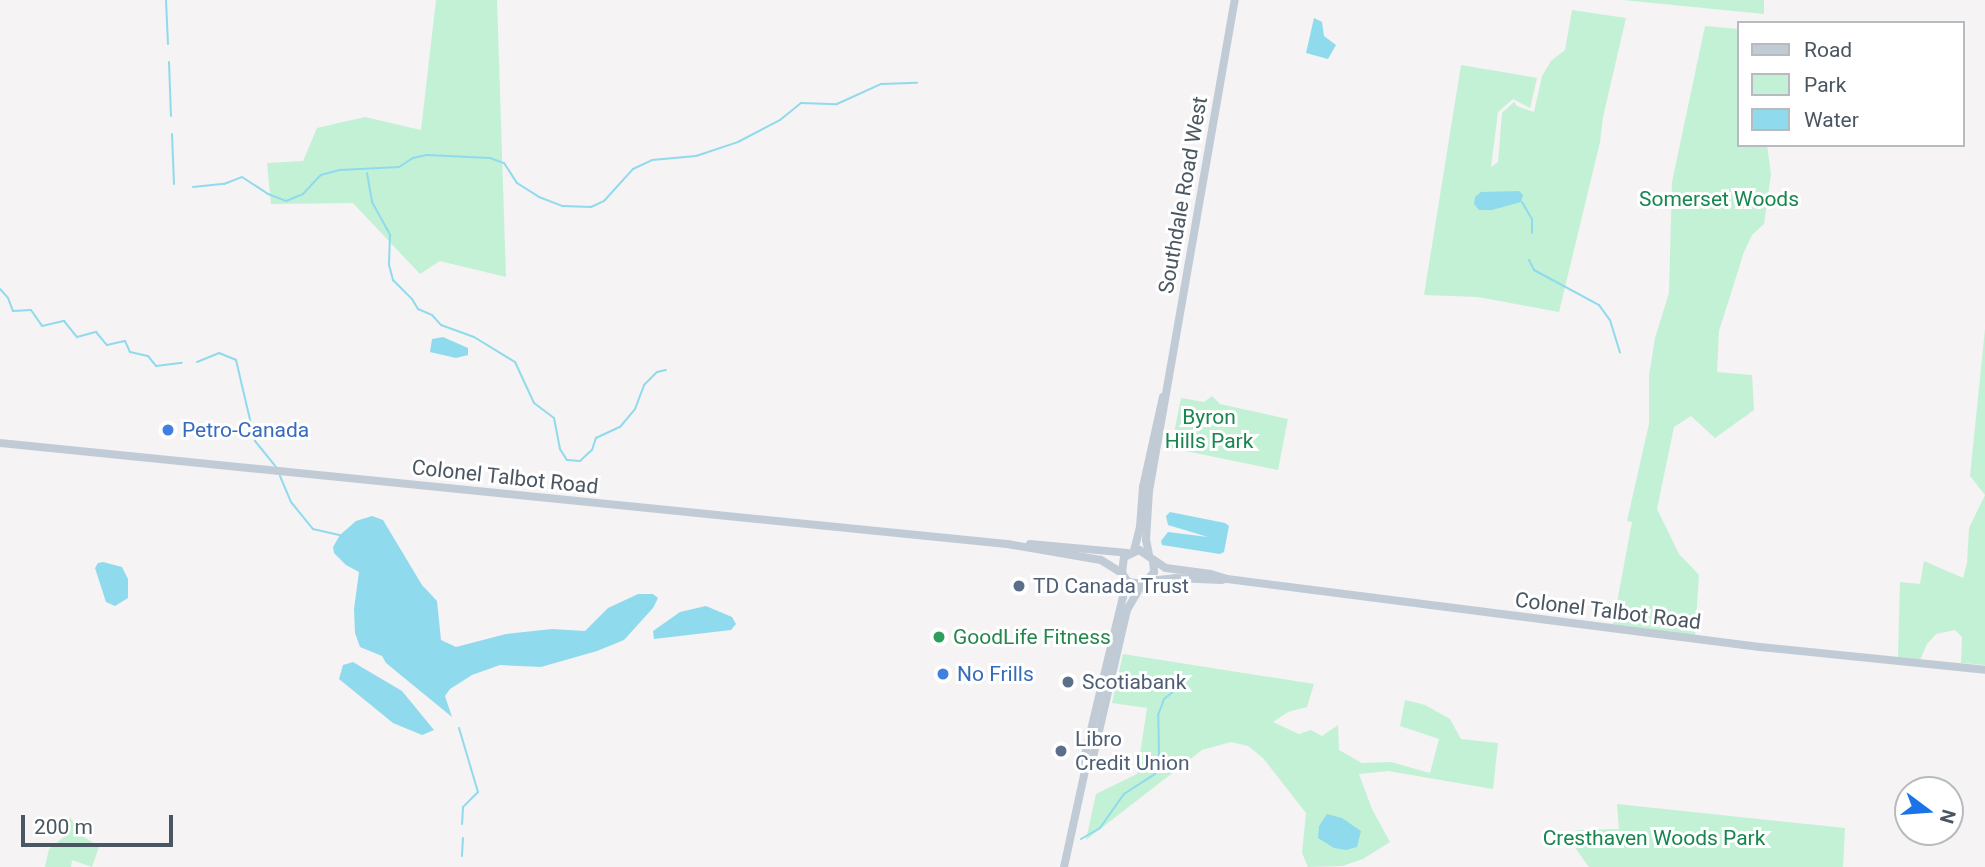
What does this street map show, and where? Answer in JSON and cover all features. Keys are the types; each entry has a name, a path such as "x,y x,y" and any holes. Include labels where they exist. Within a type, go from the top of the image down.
{"main road":[{"name":"Southdale Road West","path":"1151,557 1146,516 1164,395 1235,0"},
{"name":"Southdale Road West","path":"1132,551 1152,439 1164,395"},
{"name":"Colonel Talbot Road","path":"0,443 1007,544 1101,560 1123,576"},
{"name":"Colonel Talbot Road","path":"1007,544 1041,544 1108,553 1132,551"},
{"path":"1064,867 1123,576 1121,563 1132,551 1151,557 1154,572 1127,610 1093,757 1084,771"},
{"name":"Colonel Talbot Road","path":"1151,557 1166,568 1227,579"},
{"path":"1123,576 1133,584 1145,582"},
{"name":"Colonel Talbot Road","path":"1145,582 1175,578 1227,579 1746,646 1985,670"}],"green space":[{"path":"436,0 497,0 506,277 440,261 420,274 353,203 271,204 267,163 303,161 317,128 365,117 421,130"},
{"path":"1623,0 1764,0 1764,14"},
{"path":"1572,10 1626,18 1603,117 1600,142 1559,312 1478,297 1424,295 1461,65 1537,78 1530,108 1513,99 1498,112 1491,167 1498,162 1502,113 1514,102 1517,106 1534,112 1542,76 1551,61 1565,50"},
{"name":"Somerset Woods","path":"1705,26 1736,29 1736,147 1767,147 1771,174 1764,224 1752,235 1744,252 1719,331 1717,372 1752,375 1754,410 1715,438 1691,416 1674,427 1657,509 1679,554 1699,575 1695,636 1613,624 1632,522 1627,521 1649,424 1649,376 1655,338 1669,293 1672,182"},
{"path":"1985,329 1985,495 1970,476"},
{"name":"Byron Hills Park","path":"1212,396 1220,404 1288,419 1278,470 1171,448 1181,398 1204,402"},
{"path":"1985,495 1985,665 1961,663 1962,637 1955,630 1936,634 1927,644 1920,660 1898,657 1900,582 1920,584 1924,561 1963,578 1967,563 1969,528"},
{"path":"1123,654 1314,684 1307,707 1288,712 1273,722 1299,734 1311,730 1322,736 1338,725 1339,750 1362,763 1391,762 1430,773 1439,739 1400,726 1405,700 1425,705 1450,719 1461,739 1498,743 1493,789 1388,771 1359,774 1372,809 1390,842 1363,859 1342,866 1308,867 1302,853 1306,813 1263,758 1248,746 1231,742 1202,750 1086,840 1096,794 1137,774 1147,708 1112,703"},
{"name":"Cresthaven Woods Park","path":"1617,804 1845,828 1843,867 1589,867 1576,849 1577,830 1619,829"},
{"path":"70,817 84,837 99,847 92,867 72,860 71,867 45,867 49,849 65,836"}],"water":[{"path":"1314,18 1322,22 1324,36 1336,45 1328,59 1306,53"},
{"path":"1519,191 1523,195 1521,202 1492,210 1479,210 1474,204 1475,197 1481,192"},
{"path":"443,337 468,348 468,355 456,358 430,352 432,339"},
{"path":"1170,512 1225,523 1229,526 1224,552 1220,554 1162,545 1161,541 1168,532 1208,537 1168,525 1166,516"},
{"path":"372,516 383,520 422,585 437,601 441,640 456,647 506,634 552,629 585,631 608,608 638,594 653,594 658,598 653,608 624,640 597,651 541,667 500,665 472,675 450,689 445,696 452,717 386,663 382,656 360,647 355,633 354,609 359,572 346,565 334,553 333,547 340,535 356,521"},
{"path":"98,563 122,567 128,579 128,598 115,606 106,602 95,568"},
{"path":"706,606 732,617 736,624 731,630 654,639 653,631 680,612"},
{"path":"353,662 402,691 434,730 422,735 393,723 339,679 343,665"},
{"path":"1327,814 1342,818 1361,831 1357,847 1346,850 1334,848 1318,838 1319,826"}],"waterway":[{"path":"166,0 168,44"},
{"path":"169,62 171,116"},
{"path":"193,187 224,184 242,177 268,194 286,201 303,194 321,175 340,170 399,167 413,158 427,155 490,158 504,163 517,183 539,197 563,206 591,207 604,201 633,169 652,160 696,156 738,142 780,120 801,103 837,104 881,84 917,83"},
{"path":"172,134 174,184"},
{"path":"367,173 372,202 390,235 389,265 393,280 418,309 432,315 441,325 474,337 515,362 534,403 554,418 560,449 567,460 580,461 592,450 596,438 620,427 635,409 644,385 657,372 666,370"},
{"path":"1522,202 1532,219 1532,233"},
{"path":"1529,260 1534,270 1599,305 1610,320 1620,352"},
{"path":"0,289 8,298 13,311 31,310 42,326 64,321 77,337 96,332 107,345 125,341 130,352 148,356 156,366 182,363"},
{"path":"197,362 219,353 236,360 255,441 276,467"},
{"path":"280,476 291,502 313,529 340,535"},
{"path":"1081,839 1100,828 1124,794 1155,774 1159,754 1158,715 1164,699 1175,690"},
{"path":"459,728 478,792 463,807 462,824"},
{"path":"462,856 463,838"}],"place":[{"name":"Petro-Canada","path":"168,430"},
{"name":"TD Canada Trust","path":"1019,586"},
{"name":"GoodLife Fitness","path":"939,637"},
{"name":"No Frills","path":"943,674"},
{"name":"Scotiabank","path":"1068,682"},
{"name":"Libro Credit Union","path":"1061,751"}]}
